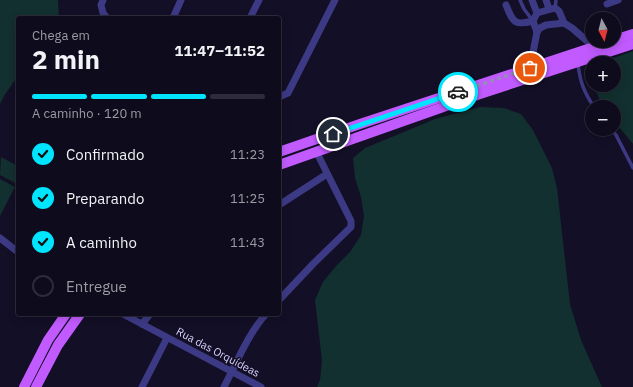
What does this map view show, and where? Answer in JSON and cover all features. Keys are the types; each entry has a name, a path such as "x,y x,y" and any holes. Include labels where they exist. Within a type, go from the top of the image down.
{"main road":[{"path":"621,38 633,34"},
{"path":"281,164 480,94 633,44"},
{"path":"281,151 591,48"},
{"path":"360,124 364,135"},
{"path":"24,387 48,340 65,316"},
{"path":"36,387 58,346 79,316"}],"street":[{"path":"104,0 101,5 105,15"},
{"path":"174,16 181,0"},
{"path":"251,16 259,0"},
{"path":"281,96 288,93 334,0"},
{"path":"532,0 537,13"},
{"path":"546,0 559,11 564,23"},
{"path":"607,4 618,0"},
{"path":"506,4 514,21 523,23 533,21"},
{"path":"530,68 537,32 533,21 537,13 553,6"},
{"path":"537,32 540,28 554,23 564,23 585,39"},
{"path":"281,294 351,227 351,221 316,151"},
{"path":"281,204 327,174"},
{"path":"0,238 16,250"},
{"name":"Rua das Orquídeas","path":"127,316 261,387"},
{"path":"142,324 148,316"},
{"path":"224,387 247,343 264,316"},
{"path":"142,387 167,338"}],"lane":[{"path":"520,0 524,9 533,21"},
{"path":"578,62 580,78 584,91 590,100"},
{"path":"617,136 633,168"}],"green space":[{"path":"0,0 58,0 59,16 16,16 16,80 0,104"},
{"path":"633,51 633,144 621,129 621,100 600,100 596,92 621,92 621,56 619,56"},
{"path":"480,107 504,108 521,114 533,130 552,168 557,188 570,304 581,340 602,387 317,387 320,380 322,361 315,300 323,282 350,252 361,235 364,216 361,197 355,178 353,158 365,148 435,119"},
{"path":"1,157 16,165 16,183 0,175"},
{"path":"0,179 15,187 0,216"}],"way so far":[{"path":"458,92 530,68"}],"route":[{"path":"333,134 458,92"}]}
